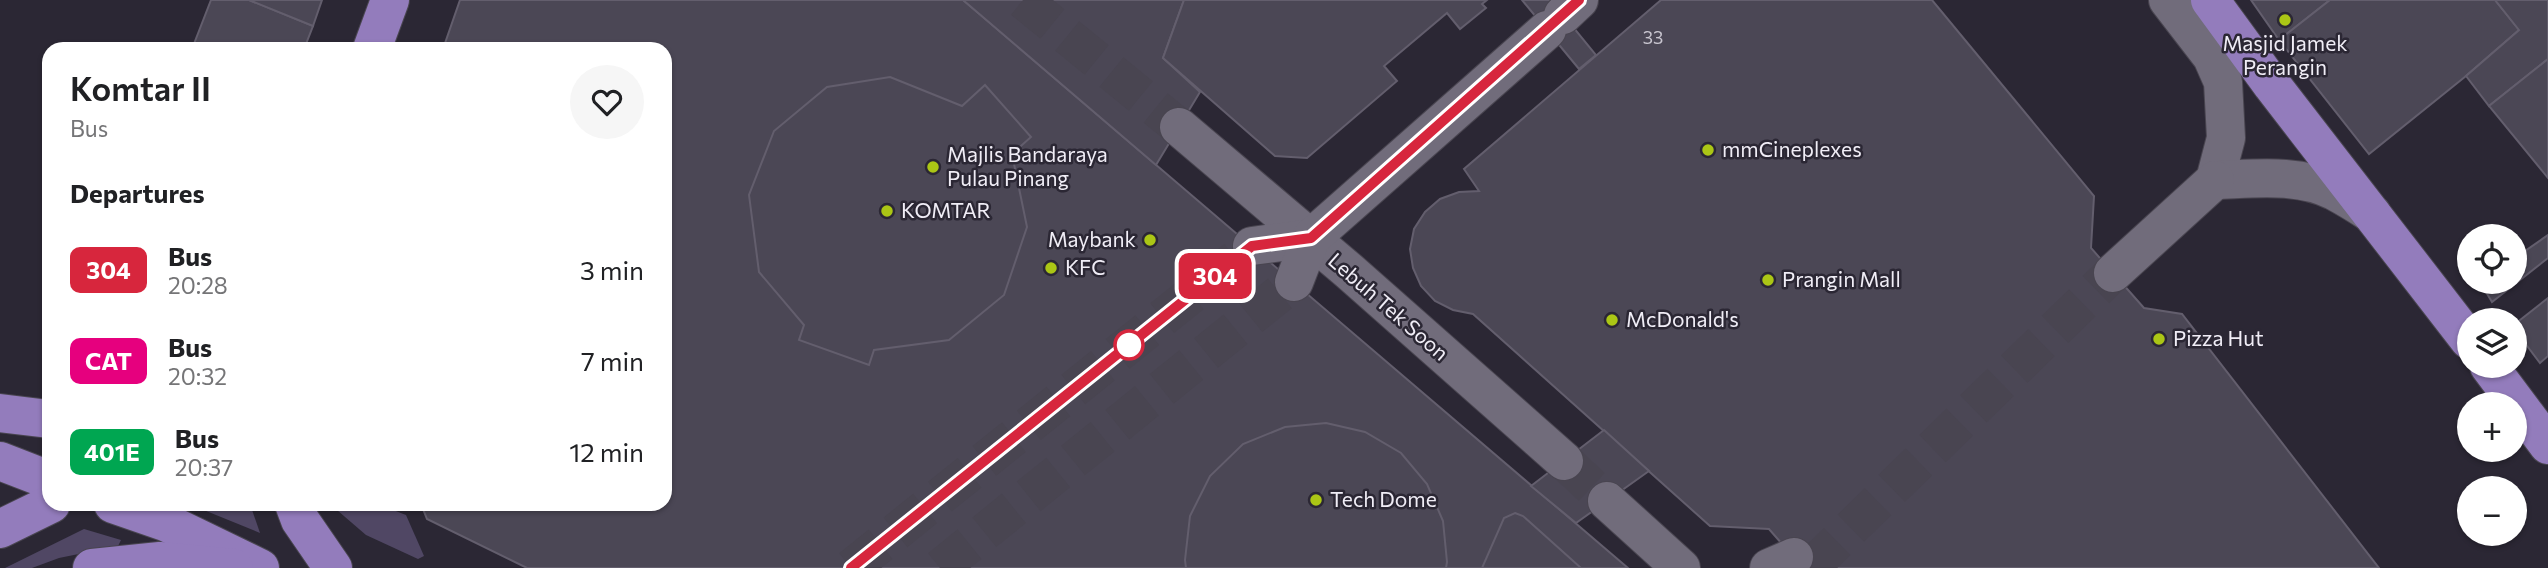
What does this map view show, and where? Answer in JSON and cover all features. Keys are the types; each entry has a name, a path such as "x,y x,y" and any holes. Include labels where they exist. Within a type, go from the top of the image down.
{"main road":[{"path":"375,42 390,0"},
{"path":"2210,0 2457,324"},
{"path":"2497,378 2548,445"},
{"path":"0,413 42,419"},
{"path":"0,461 42,477"},
{"path":"0,529 42,508"},
{"path":"133,511 165,522 260,568"},
{"path":"297,511 333,568"},
{"path":"92,568 160,561 234,568"}],"street":[{"path":"2113,273 2215,180 2226,138 2223,82 2212,57 2168,0"},
{"path":"1294,282 1311,238 1563,15"},
{"name":"Lebuh Tek Soon","path":"1179,127 1311,238 1564,461"},
{"path":"2215,180 2276,178 2304,182 2332,190 2373,214"},
{"path":"1252,246 1311,238"},
{"path":"1607,501 1681,568"}],"shaded area":[{"path":"206,511 252,511 260,533"},
{"path":"338,511 396,511 406,515 424,556 418,559 366,535"},
{"path":"84,529 121,540 118,546 59,558 32,568 5,568"}],"building":[{"path":"211,0 249,0 313,26 307,42 195,42"},
{"path":"249,0 322,0 313,26"},
{"path":"460,0 963,0 1628,568 527,568 427,519 424,511 672,511 672,42 445,42"},
{"path":"963,0 1184,0 1163,58 1200,92 1156,165"},
{"path":"1184,0 1487,0 1482,4 1486,8 1460,29 1447,13 1384,66 1397,81 1307,158 1275,156 1163,58"},
{"path":"1522,0 1551,0 1596,55 1579,69"},
{"name":"Prangin Mall","path":"1661,0 1932,0 2094,196 2091,248 2144,308 2182,314 2379,568 1803,568 1769,529 1710,526 1473,314 1453,310 1435,301 1421,286 1413,268 1410,249 1414,229 1425,212 1440,199 1459,192 1479,191 1464,169"},
{"name":"Masjid Jamek Perangin","path":"2251,0 2330,0 2279,40"},
{"path":"2330,0 2495,0 2519,30 2369,154 2279,40"},
{"path":"2495,0 2548,0 2548,59 2489,106 2466,76 2519,30"},
{"path":"2548,59 2548,178 2489,106"},
{"name":"KOMTAR","path":"890,77 962,106 985,85 1031,137 1012,154 1027,227 1004,295 949,340 874,350 869,365 799,340 804,325 759,272 749,195 774,131 827,87"},
{"path":"2548,235 2548,258 2527,274 2527,250"},
{"path":"2487,294 2502,294 2492,302"},
{"path":"2548,298 2548,356 2540,363 2527,346 2527,315"},
{"name":"Tech Dome","path":"1326,423 1365,432 1401,453 1427,484 1443,521 1446,568 1186,568 1190,516 1210,476 1243,444 1285,427"},
{"path":"1604,430 1649,471 1576,523 1531,486"},
{"path":"1515,513 1523,516 1581,568 1482,568 1504,518"}],"tunnel":[{"path":"1023,0 1179,127"},
{"path":"851,568 1252,246"},
{"path":"1810,568 2113,273"},
{"path":"940,568 1294,282"},
{"path":"1564,461 1607,501"}],"bus line":[{"name":"304","path":"851,568 1252,246 1311,238 1579,0"}],"place":[{"name":"Masjid Jamek Perangin","path":"2285,20"},
{"name":"mmCineplexes","path":"1708,150"},
{"name":"Majlis Bandaraya Pulau Pinang","path":"933,167"},
{"name":"KOMTAR","path":"887,211"},
{"name":"Maybank","path":"1150,240"},
{"name":"KFC","path":"1051,268"},
{"name":"Prangin Mall","path":"1768,280"},
{"name":"McDonald's","path":"1612,320"},
{"name":"Pizza Hut","path":"2159,339"},
{"name":"Tech Dome","path":"1316,500"}]}
